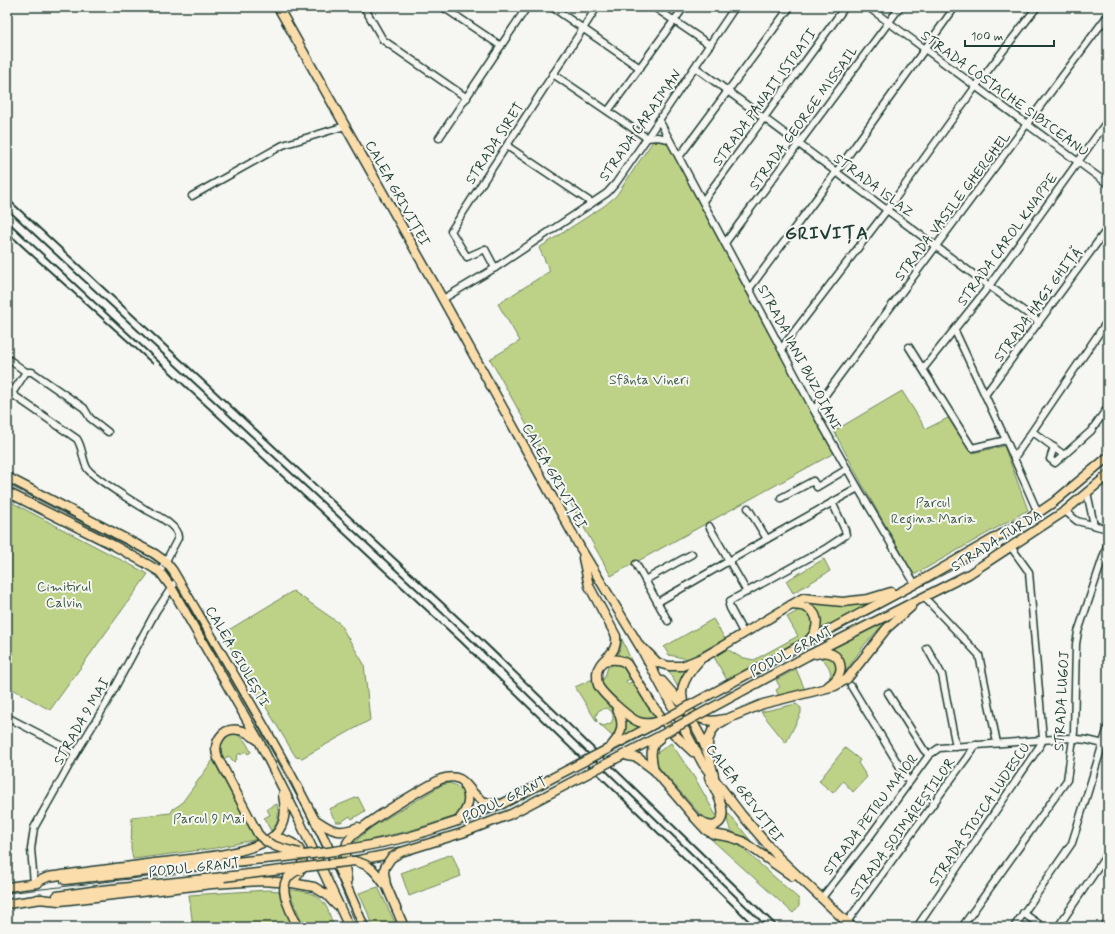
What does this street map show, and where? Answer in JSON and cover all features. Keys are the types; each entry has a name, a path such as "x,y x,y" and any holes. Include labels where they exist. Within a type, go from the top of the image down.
{"main road":[{"name":"CALEA GRIVIȚEI","path":"278,7 443,299 581,549 652,670 701,760 760,837 807,886 849,925"},
{"name":"STRADA TURDA","path":"883,601 1038,513 1054,502 1108,457"},
{"name":"STRADA TURDA","path":"890,614 969,574 1065,511 1108,475"},
{"name":"CALEA GIULEȘTI","path":"7,477 155,554 166,562 173,571 254,708 291,774 349,890 364,927"},
{"name":"CALEA GIULEȘTI","path":"7,492 113,545 160,572 171,588 259,741 300,822 347,923"},
{"path":"581,549 589,586 616,636 616,643 613,651 598,670 598,685 602,691 630,718 638,722 648,724 663,720"},
{"path":"634,638 658,663 674,667 682,666 704,657 803,598 843,602 868,599 915,584"},
{"path":"708,753 708,741 712,731 717,725 729,718 763,704 835,686 847,679 887,628 897,618 924,597"},
{"name":"PODUL GRANT","path":"34,883 307,855 357,848 402,839 458,821 502,804 806,644 883,601"},
{"path":"791,605 809,608 816,617 817,626 815,632 806,644"},
{"name":"PODUL GRANT","path":"38,899 92,891 354,861 400,852 462,833 511,814 809,655 890,614"},
{"path":"809,655 829,653 837,658 840,663 841,668 837,678 822,689"},
{"path":"704,657 690,672 685,680 682,694 684,706 708,753 716,781"},
{"path":"604,661 615,659 623,661 627,664 651,703 673,733 701,760 720,801 723,817 719,824 712,826 695,818"},
{"path":"652,670 684,706 696,717 700,719 717,721 729,718"},
{"path":"608,749 619,737 623,726 620,714 615,704"},
{"path":"259,741 240,730 226,731 217,739 215,749 218,758 255,830 261,838 274,847 307,855"},
{"path":"654,770 652,750 656,742 667,732"},
{"path":"623,755 638,758 654,770 706,830 713,834 735,838 745,842 807,886"},
{"path":"315,820 338,832 349,831 364,825 441,779 452,777 468,785 482,801 493,804 502,804"},
{"path":"458,821 465,812 469,800 467,791 461,781"},
{"path":"7,887 34,883 48,877 225,853 253,846 272,837 279,830 285,818 285,804 282,786"},
{"path":"349,890 345,865 347,843 364,825"},
{"path":"272,837 284,839 292,843 298,848 301,854 303,862 301,870 292,883"},
{"path":"400,852 391,858 385,867 384,872 386,885 404,927"},
{"path":"354,861 372,868 386,885"},
{"path":"298,927 285,898 284,886 286,881 293,873 312,867"},
{"path":"7,904 38,899 60,901 227,883 262,881 307,885 321,890 332,900 347,923"}],"street":[{"path":"364,7 383,40 466,98"},
{"path":"443,7 501,46"},
{"path":"439,138 527,7"},
{"path":"552,7 640,68"},
{"name":"STRADA SIRET","path":"496,268 485,250 467,257 451,231 597,7"},
{"path":"654,7 710,45"},
{"path":"608,111 684,7"},
{"name":"STRADA CARAIMAN","path":"443,299 496,268 607,193 616,183 647,138 735,7"},
{"path":"679,157 790,7"},
{"name":"STRADA PANAIT ISTRATI","path":"702,201 845,7"},
{"name":"STRADA COSTACHE SIBICEANU","path":"868,7 1108,184"},
{"name":"STRADA GEORGE MISSAIL","path":"725,243 800,144 900,7"},
{"path":"749,289 955,7"},
{"path":"781,349 887,210 976,86 1037,7"},
{"name":"STRADA VASILE GHERGHEL","path":"814,410 1108,15"},
{"name":"STRADA ISLAZ","path":"695,67 1039,322"},
{"path":"553,74 647,138 669,138"},
{"name":"STRADA IANI BUZOIANI","path":"659,120 814,410 915,584"},
{"name":"STRADA CAROL KNAPPE","path":"923,369 955,331 989,286 1108,120"},
{"path":"192,196 283,145 346,126"},
{"path":"507,146 592,203"},
{"name":"STRADA HAGI GHIȚĂ","path":"985,395 1108,228"},
{"path":"1014,458 1108,320"},
{"path":"955,331 1038,513"},
{"path":"910,348 972,448 1006,440"},
{"path":"7,358 26,372 32,372 84,408 90,418 108,432"},
{"path":"7,401 26,372"},
{"path":"12,394 77,440 81,445 88,470 127,498 168,522 179,535 160,572"},
{"path":"1054,448 1050,459 1055,463 1091,431 1108,407"},
{"path":"1033,432 1064,455"},
{"path":"781,498 813,481 817,487 847,469"},
{"path":"658,602 858,488"},
{"path":"1087,492 1094,525"},
{"path":"744,634 730,608 730,602 846,535 832,502"},
{"path":"748,508 767,539"},
{"path":"1065,511 1076,521 1108,529"},
{"path":"709,526 747,592"},
{"name":"STRADA LUGOJ","path":"962,927 1064,785 1068,775 1074,738 1076,644 1078,632 1108,543"},
{"name":"STRADA STOICA LUDESCU","path":"917,927 1043,739 1029,572 1011,547"},
{"path":"645,580 692,554"},
{"path":"636,564 668,621"},
{"name":"STRADA 9 MAI","path":"34,883 31,849 34,828 76,753 106,704 156,611 171,588 176,583 180,583"},
{"path":"924,597 978,654 997,743"},
{"path":"927,648 942,675 956,747"},
{"path":"851,686 909,782"},
{"path":"888,693 924,750 929,754"},
{"path":"7,717 76,753"},
{"path":"1014,927 1072,843 1105,744 1108,727"},
{"name":"STRADA PETRU MAIOR","path":"821,899 865,842 929,754 939,748 1043,739 1074,738 1105,744"},
{"name":"STRADA ȘOIMĂREȘTILOR","path":"849,925 976,745"},
{"path":"1058,927 1108,853"},
{"path":"1023,914 1043,927"},
{"path":"1103,927 1108,921"}],"green space":[{"name":"Sfânta Vineri","path":"653,141 667,142 834,453 611,576 490,359 520,341 498,304 550,271 539,248 604,206 616,196"},
{"name":"Parcul Regina Maria","path":"902,391 926,429 950,417 973,453 1004,446 1028,510 914,575 863,486 834,431"},
{"name":"Cimitirul Calvin","path":"7,500 148,574 50,710 7,686"},
{"path":"824,559 830,571 793,593 786,581"},
{"path":"293,591 339,623 364,664 370,720 302,758 296,757 294,754 224,637 224,634 227,631"},
{"path":"875,601 821,630 819,629 820,619 805,602 841,606"},
{"path":"801,609 804,609 814,617 813,630 808,635 727,680 714,657 727,649 740,657 754,660 798,636 787,617"},
{"path":"890,617 865,644 843,675 832,651 832,647"},
{"path":"713,619 725,639 688,659 669,655 664,647"},
{"path":"621,637 634,667 628,660 617,656 621,646"},
{"path":"825,656 834,660 837,666 836,672 831,680 829,677 831,675 829,667 820,657"},
{"path":"616,663 623,664 632,678 626,681 627,684 634,681 656,719 627,735 612,736 599,724 604,726 611,723 613,714 611,711 607,708 599,710 596,715 597,722 575,687 593,679 604,679 608,667"},
{"path":"667,668 689,668 679,689"},
{"path":"796,669 805,690 779,696 776,690 780,687 776,680"},
{"path":"796,704 801,708 801,713 786,743 761,712"},
{"path":"231,733 241,737 246,742 251,752 248,754 245,751 241,755 240,753 234,762 229,756 221,760 218,751 222,738"},
{"path":"671,743 696,780 718,819 712,822 706,821 656,764 654,755"},
{"path":"845,748 860,760 858,763 867,777 853,792 843,781 833,793 819,781"},
{"name":"Parcul 9 Mai","path":"213,760 258,839 216,848 133,859 131,849 132,817 171,813 173,809 181,804"},
{"path":"449,783 455,785 464,792 464,805 456,816 412,830 352,844 372,827 442,785"},
{"path":"358,797 365,811 352,819 350,816 341,822 336,822 329,809"},
{"path":"277,804 278,818 271,831 264,818 270,815 267,809"},
{"path":"729,814 751,841 750,843 737,836 731,829 727,821 727,815"},
{"path":"701,830 734,841 799,899 799,906 793,913"},
{"path":"452,854 461,876 409,896 401,873"},
{"path":"378,887 397,927 374,927 359,893"},
{"path":"268,890 279,891 295,927 193,927 189,895"},
{"path":"289,891 306,892 318,897 328,910 334,927 304,927"}],"tram line":[{"path":"7,893 361,851 405,842 460,824 505,806 649,732 816,641 958,567 1025,527 1055,507 1108,463"},
{"path":"7,484 150,557 163,567 176,583 288,776 335,873 357,927"}],"railway":[{"path":"7,198 473,631 778,927"},
{"path":"7,209 467,636 767,927"},
{"path":"7,221 461,642 755,927"},
{"path":"7,232 152,363"}],"district":[{"name":"GRIVIȚA","path":"827,233"}]}
